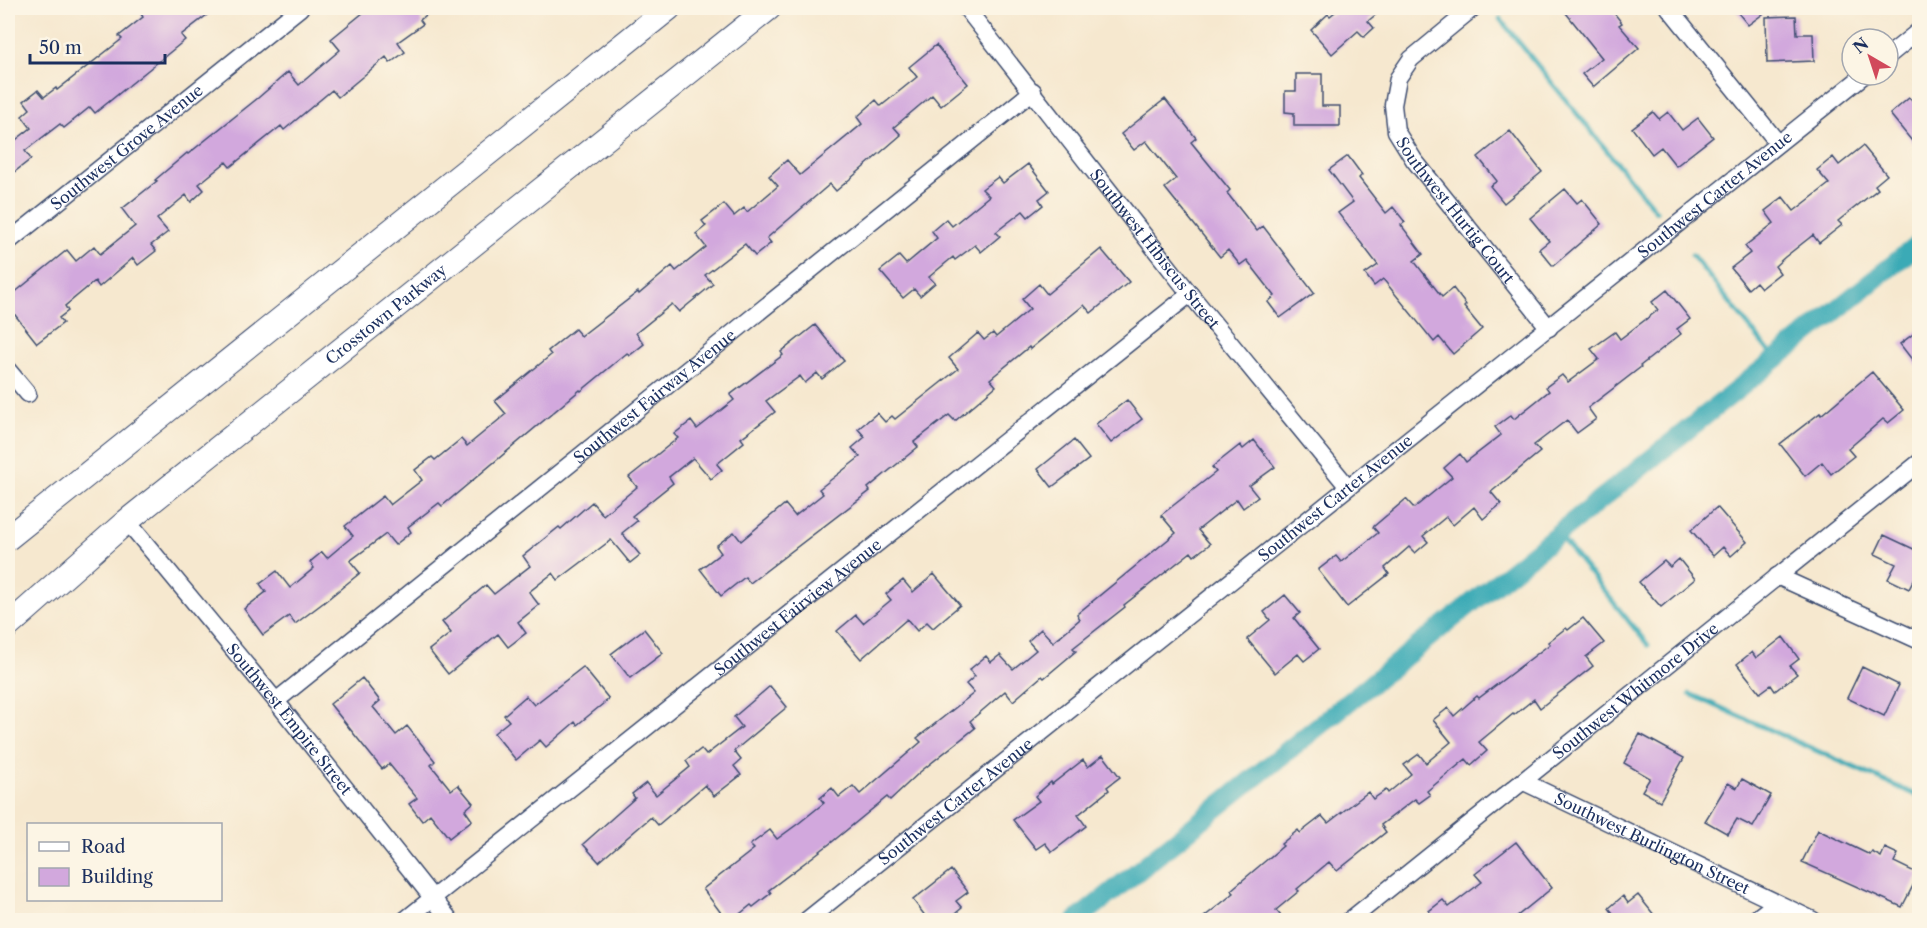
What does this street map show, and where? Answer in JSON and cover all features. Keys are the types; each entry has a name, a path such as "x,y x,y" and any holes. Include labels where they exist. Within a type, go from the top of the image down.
{"main road":[{"path":"8,538 669,8"},
{"name":"Crosstown Parkway","path":"8,626 127,520 769,8"}],"street":[{"name":"Southwest Grove Avenue","path":"8,242 300,8"},
{"name":"Southwest Hibiscus Street","path":"966,8 1190,294 1348,488"},
{"name":"Southwest Hurtig Court","path":"1473,8 1411,59 1398,78 1394,105 1396,130 1414,160 1549,328"},
{"path":"1669,8 1778,143"},
{"path":"1900,46 1920,30"},
{"name":"Southwest Carter Avenue","path":"807,921 1849,87"},
{"name":"Southwest Fairway Avenue","path":"276,701 1033,91"},
{"name":"Southwest Fairview Avenue","path":"405,921 1190,294"},
{"path":"8,370 28,394"},
{"name":"Southwest Whitmore Drive","path":"1350,921 1920,462"},
{"name":"Southwest Empire Street","path":"127,520 276,701 450,921"},
{"path":"1777,576 1920,641"},
{"name":"Southwest Burlington Street","path":"1524,782 1813,921"},
{"path":"1754,921 1775,903"}],"building":[{"path":"150,8 216,8 181,35 185,40 95,113 90,107 64,128 60,124 25,151 31,159 8,177 8,146 31,128 22,116 30,109 24,101 38,90 44,97 56,88 57,90 122,39 119,36 143,17 141,14"},
{"path":"369,8 435,8 420,20 423,24 398,42 405,52 390,63 386,57 338,97 332,90 284,130 281,126 230,167 226,162 199,184 204,190 191,202 186,195 157,219 168,232 151,245 156,251 138,265 133,258 99,287 95,281 65,306 68,311 59,318 63,323 37,343 8,306 8,298 67,250 76,261 94,246 100,254 135,226 122,209 187,153 288,72 299,85 340,50 331,39"},
{"path":"1340,8 1384,8 1368,21 1374,28 1364,37 1358,31 1332,54 1311,30 1328,14 1330,16"},
{"path":"1562,8 1610,8 1622,23 1619,25 1639,48 1593,87 1582,74 1602,58"},
{"path":"1734,8 1771,8 1748,25"},
{"path":"1796,16 1797,34 1813,34 1814,61 1767,63 1766,17"},
{"path":"936,45 968,84 941,106 932,95 894,127 901,135 836,191 830,184 767,238 771,243 755,256 745,244 705,275 713,284 679,312 672,304 636,333 644,344 629,356 627,353 580,390 442,506 439,503 408,527 411,532 395,545 386,534 350,561 360,573 323,603 295,624 289,616 263,635 244,609 266,592 260,584 277,571 290,588 314,568 310,562 322,552 327,558 353,536 345,526 383,496 390,505 422,480 415,470 432,457 435,460 461,439 467,446 506,414 495,401 551,355 548,351 575,329 581,336 638,292 639,294 672,266 676,271 706,247 696,234 706,226 702,221 724,204 734,216 744,208 747,212 778,186 769,176 787,160 800,175 862,124 857,117 876,100 881,106 917,77 909,67"},
{"path":"1296,74 1322,74 1322,106 1340,106 1340,126 1294,126 1294,113 1285,112 1285,91 1296,91"},
{"path":"1920,95 1920,151 1890,114 1909,98 1912,101"},
{"path":"1165,99 1196,138 1191,142 1230,190 1227,193 1257,231 1263,226 1314,293 1280,318 1268,302 1275,296 1247,260 1240,265 1228,250 1220,257 1165,188 1176,179 1146,141 1134,150 1121,134"},
{"path":"1653,112 1659,119 1668,112 1682,130 1698,118 1713,137 1676,166 1661,147 1652,154 1632,128"},
{"path":"1510,131 1542,172 1504,203 1490,186 1497,181 1478,157"},
{"path":"1863,146 1887,175 1875,185 1878,189 1838,221 1842,225 1819,243 1813,235 1785,257 1775,266 1780,273 1761,288 1756,282 1748,289 1731,268 1750,253 1745,246 1774,223 1765,211 1783,197 1794,211 1829,184 1817,170 1833,157 1839,165"},
{"path":"1348,156 1362,175 1359,178 1386,213 1393,207 1405,222 1401,225 1423,254 1414,261 1442,297 1453,288 1466,305 1464,307 1482,329 1453,354 1439,337 1434,342 1383,279 1374,286 1365,274 1378,265 1338,213 1353,202 1329,170"},
{"path":"1028,164 1049,191 1039,199 1043,205 1028,217 1023,211 996,232 1000,236 981,252 975,245 955,260 953,257 929,277 935,283 920,296 914,289 903,298 880,271 899,256 906,264 937,238 932,231 946,219 952,226 989,196 982,189 998,177 1003,183"},
{"path":"1565,189 1577,203 1582,199 1602,224 1553,266 1539,249 1549,241 1530,218"},
{"path":"1101,249 1129,282 1091,313 1084,305 1030,349 1029,347 990,379 996,386 955,421 949,415 914,442 918,447 868,488 870,491 750,583 745,577 721,596 700,569 721,553 716,546 734,532 741,541 785,504 795,516 823,494 819,489 860,457 852,448 865,437 858,429 877,413 885,422 892,416 895,419 958,369 949,358 978,333 984,340 993,333 996,337 1030,309 1022,299 1039,284 1047,294"},
{"path":"1667,290 1690,319 1677,329 1681,334 1588,408 1596,419 1577,433 1567,420 1534,445 1540,452 1491,492 1501,504 1483,519 1474,507 1453,525 1446,517 1423,536 1428,542 1415,553 1409,547 1385,568 1389,574 1347,607 1318,570 1336,556 1341,562 1378,533 1373,527 1406,499 1414,508 1452,477 1444,468 1460,454 1466,462 1501,435 1495,427 1511,415 1514,419 1549,391 1546,387 1562,375 1568,382 1599,359 1591,349 1615,332 1620,339 1658,310 1652,302"},
{"path":"815,325 844,361 822,379 817,373 805,383 800,376 766,401 775,412 741,438 744,442 717,464 722,470 711,479 693,458 669,477 673,483 632,516 637,521 622,533 640,555 630,563 611,540 558,580 553,573 529,592 539,605 518,622 526,633 508,647 498,634 448,674 429,650 451,633 442,622 486,585 494,594 530,566 523,556 559,527 561,529 592,502 603,515 637,487 629,477 678,438 674,434 691,421 697,429 734,400 730,395 783,355 781,352"},
{"path":"1920,329 1920,370 1900,344"},
{"path":"1872,372 1904,410 1888,423 1883,419 1848,449 1854,456 1831,474 1822,462 1805,476 1780,444 1820,413 1821,415"},
{"path":"1127,400 1142,419 1111,443 1096,424"},
{"path":"1074,440 1089,459 1052,487 1038,469"},
{"path":"1254,440 1275,467 1249,486 1258,497 1243,508 1237,499 1198,530 1210,544 1194,556 1191,552 1124,605 1125,607 1073,648 1076,651 1013,701 1005,691 970,721 975,728 920,772 890,800 887,797 769,890 771,893 753,907 751,905 731,921 727,921 703,889 754,849 750,845 770,830 777,839 824,803 820,798 832,788 839,797 853,786 860,794 921,742 917,738 974,693 966,684 975,676 969,670 986,656 991,662 1000,655 1013,669 1036,650 1028,641 1041,629 1053,642 1080,619 1077,614 1176,533 1161,515 1216,472 1212,467 1240,445 1243,449"},
{"path":"1717,507 1747,542 1731,556 1723,547 1713,556 1691,530"},
{"path":"1884,535 1920,552 1920,568 1909,589 1888,579 1896,564 1875,554"},
{"path":"1679,559 1695,579 1661,607 1639,582 1664,561 1670,567"},
{"path":"934,574 960,605 933,628 927,622 917,631 907,619 861,659 837,631 856,615 863,623 891,600 886,594 903,580 913,592"},
{"path":"1285,595 1300,613 1294,618 1319,649 1304,661 1298,654 1275,673 1247,639 1270,620 1264,612"},
{"path":"1583,618 1604,643 1586,657 1593,666 1540,708 1534,699 1513,714 1479,742 1487,751 1471,765 1466,759 1427,791 1430,795 1419,803 1415,799 1381,825 1386,832 1337,871 1329,862 1276,910 1285,921 1199,921 1234,893 1231,890 1283,846 1281,844 1298,830 1300,833 1322,816 1328,823 1368,792 1373,799 1386,790 1388,793 1411,774 1404,765 1419,754 1426,763 1451,742 1433,720 1448,708 1454,716 1477,696 1479,698 1550,644 1548,642 1566,628 1568,630"},
{"path":"644,629 663,653 630,678 611,654"},
{"path":"1783,637 1799,659 1790,666 1797,674 1775,691 1771,685 1760,693 1737,664 1752,652 1756,658"},
{"path":"583,667 609,699 577,725 575,722 546,747 540,740 516,760 494,733 509,721 504,715 526,696 534,705"},
{"path":"1862,667 1899,685 1884,716 1847,698"},
{"path":"362,678 380,701 373,707 396,735 407,726 435,761 431,765 451,790 458,785 473,803 465,810 472,820 449,838 430,814 422,821 409,804 417,798 389,764 382,769 330,704"},
{"path":"770,686 787,707 734,751 741,760 734,766 741,775 714,796 705,785 658,825 651,817 599,862 583,844 635,798 632,794 646,783 656,795 690,767 686,761 701,749 706,755 742,727 734,717"},
{"path":"1640,734 1684,758 1660,801 1642,791 1650,778 1624,763"},
{"path":"1103,755 1120,777 1107,787 1109,790 1078,815 1086,826 1052,852 1045,843 1036,849 1013,820 1039,801 1035,796 1051,782 1052,784 1083,760 1088,767"},
{"path":"1742,779 1771,795 1753,827 1737,819 1728,834 1705,821 1728,783 1737,788"},
{"path":"1818,830 1870,855 1872,852 1881,857 1885,848 1898,854 1894,862 1919,874 1902,907 1802,862"},
{"path":"1516,842 1552,888 1511,921 1432,921 1435,919 1429,911 1443,900 1449,907 1482,882 1475,874"},
{"path":"951,870 968,892 956,901 962,908 946,921 929,921 913,900"},
{"path":"1638,895 1659,921 1619,921 1609,908 1623,896 1628,903"}],"waterway":[{"path":"1500,19 1656,211"},
{"path":"1077,920 1920,243"},
{"path":"1692,255 1775,359"},
{"path":"1558,534 1648,645"},
{"path":"1690,694 1920,797"}]}
